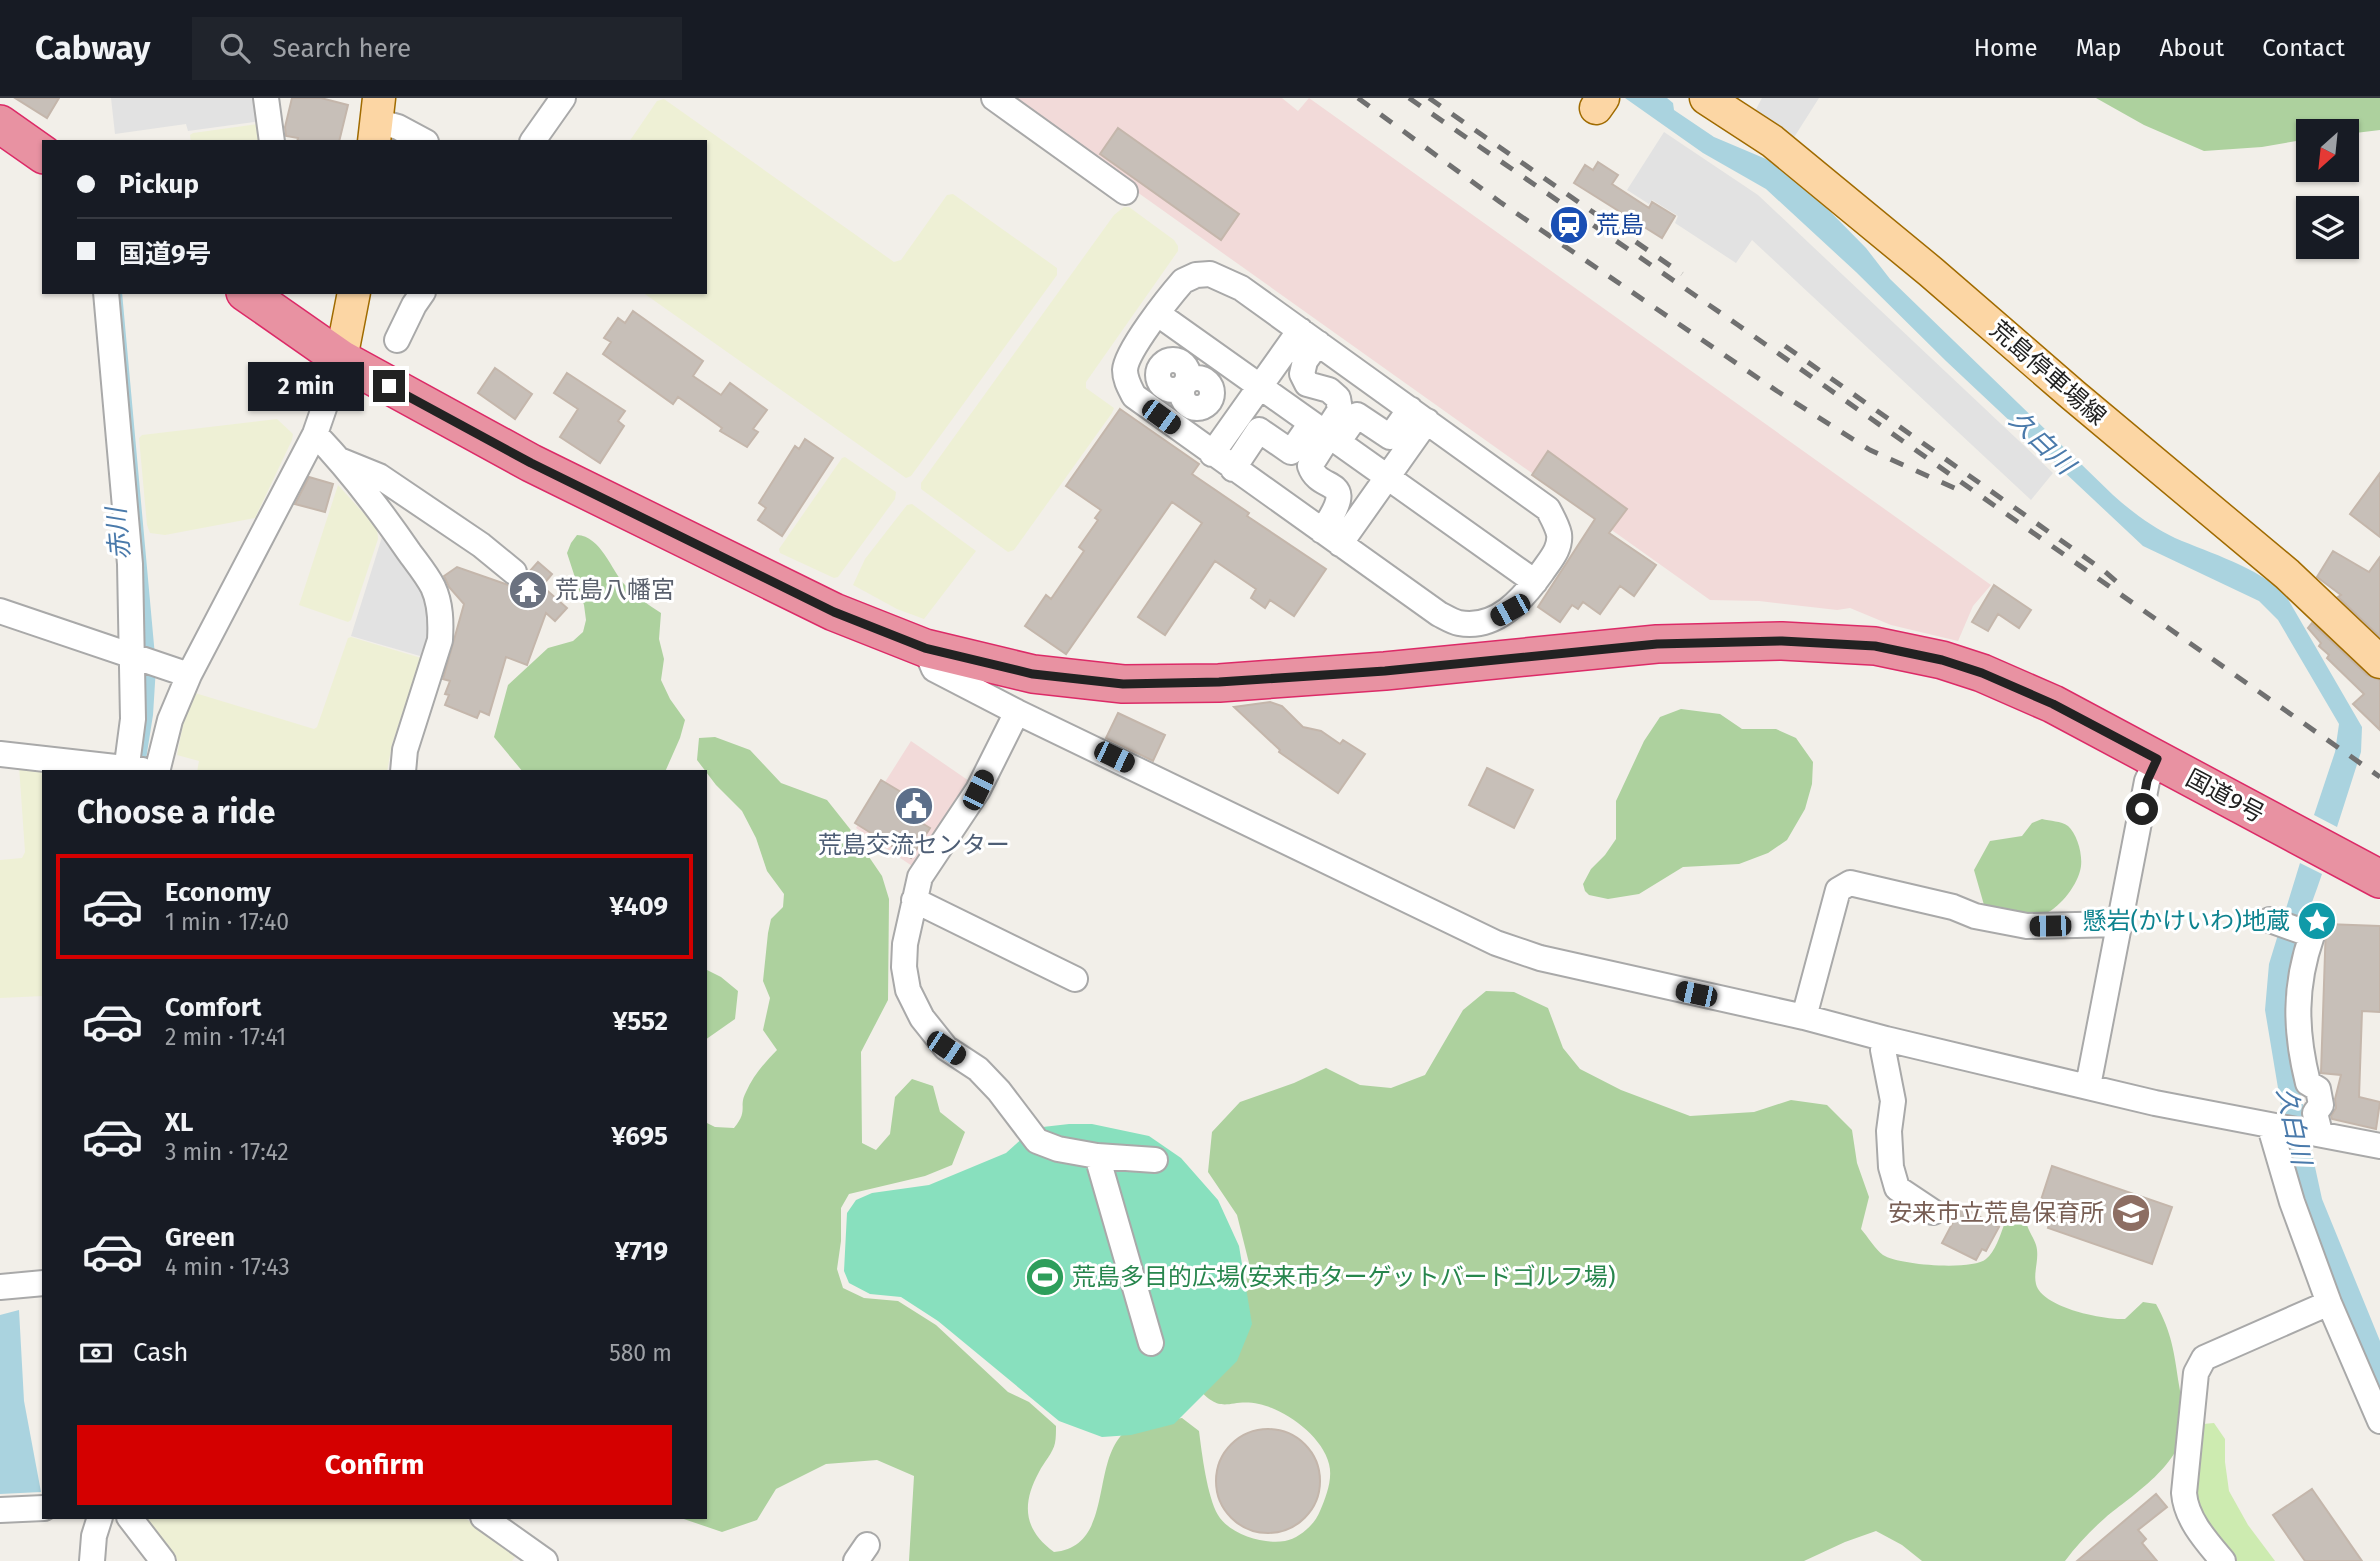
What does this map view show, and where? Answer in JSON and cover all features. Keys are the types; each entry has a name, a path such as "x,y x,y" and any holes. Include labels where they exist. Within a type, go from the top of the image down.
{"highway":[{"path":"0,124 42,154"},
{"name":"国道9号","path":"248,294 341,359 531,463 794,593 876,631 925,648 1033,674 1123,684 1232,682 1385,671 1657,644 1782,641 1875,646 1942,660 1982,673 2053,704 2380,879"}],"main road":[{"name":"荒島停車場線","path":"1706,98 1772,141 1931,272 2073,396 2287,574 2380,662"},
{"path":"341,359 354,294"}],"street":[{"path":"266,98 272,140"},
{"path":"533,140 563,98"},
{"path":"994,98 1125,192"},
{"path":"376,120 398,127 422,140"},
{"path":"1459,623 1494,618 1510,610 1535,582 1557,550 1559,535 1548,509 1241,288 1210,274 1196,275 1182,281 1126,362 1125,371 1134,396 1439,614 1459,623 1471,633 1476,642 1480,662"},
{"path":"0,754 134,770 130,564 106,294"},
{"path":"397,341 419,298"},
{"path":"1158,314 1535,582"},
{"path":"1213,454 1260,387 1309,337"},
{"path":"1309,337 1302,374 1307,384 1329,390 1338,398 1340,410 1310,466 1314,474 1336,489 1338,495 1331,537"},
{"path":"1134,348 1161,365 1169,360 1184,365 1188,374 1185,383 1194,378 1205,379 1212,387 1211,401 1237,419"},
{"path":"157,770 170,719 189,675 315,434 341,359"},
{"path":"1233,468 1259,430 1291,452 1357,415 1390,438 1419,415"},
{"path":"1331,537 1387,477 1419,415"},
{"path":"315,434 341,460 433,587 440,611 437,655 405,750 403,770"},
{"path":"341,460 379,476 481,545 514,572"},
{"path":"0,611 189,675"},
{"path":"925,648 934,669 1017,712 1496,943 1540,958 1804,1017 2155,1103 2380,1146"},
{"path":"1017,712 978,790 920,877 905,944 904,967 908,990 922,1018 946,1048 978,1069 999,1091 1037,1141 1058,1149 1097,1156 1155,1160"},
{"path":"2088,1086 2147,781 2157,759"},
{"path":"1804,1017 1838,890 1850,883 1953,907 1975,916 2028,926 2120,924"},
{"path":"914,900 1075,979"},
{"path":"2270,920 2312,935 2301,974 2297,1008 2308,1083 2318,1089 2321,1105 2315,1113 2315,1132"},
{"path":"1886,1039 1883,1051 1893,1101 1889,1132 1891,1167 1897,1188 1933,1212"},
{"path":"2275,1127 2292,1202 2329,1303 2380,1421"},
{"path":"1097,1156 1151,1343"},
{"path":"0,1287 42,1283"},
{"path":"2223,1561 2192,1521 2185,1507 2184,1493 2196,1373 2204,1357 2329,1303"},
{"path":"0,1510 42,1508"},
{"path":"92,1561 94,1536 99,1519"},
{"path":"131,1519 163,1561"},
{"path":"485,1519 533,1558"}],"shaded area":[{"path":"111,98 258,98 261,121 188,131 186,124 115,134"},
{"path":"1005,98 1282,98 1298,111 1309,98 1991,585 1973,606 1958,641 1891,625 1850,608 1837,610 1759,601 1710,600"},
{"path":"1762,98 1819,98 1793,139 1754,113"},
{"path":"1664,132 1758,195 2053,473 2031,500 1752,240 1736,263 1675,223 1678,216 1652,200 1649,204 1627,190"},
{"path":"382,537 416,581 430,607 427,658 351,636"},
{"name":"荒島交流センター","path":"911,741 972,783 915,868 856,828"}],"green space":[{"path":"2096,98 2380,98 2380,130 2359,133 2359,119 2296,119 2296,141 2262,147 2204,151 2144,125"},
{"path":"664,99 894,262 901,260 947,195 953,194 1057,268 1057,275 911,476 906,478 645,294 707,294 707,140 630,140 657,101"},
{"path":"258,124 262,140 191,140 190,135"},
{"path":"1124,207 1129,207 1174,240 1178,251 1086,382 1086,388 1114,408 1112,413 1014,550 1008,552 921,489 921,483 1114,215"},
{"path":"277,419 293,434 292,440 255,518 165,535 150,533 139,438 142,435"},
{"path":"845,457 896,492 895,499 838,577 834,578 780,553 779,549"},
{"path":"338,485 377,528 378,539 351,620 348,622 299,605"},
{"path":"912,504 976,551 924,619 897,609 853,585 865,559 907,505"},
{"path":"577,535 593,541 625,585 661,613 659,639 664,659 661,680 685,720 666,770 521,770 494,737 508,685 548,648 573,641 583,632 586,620 584,605 567,553"},
{"path":"348,638 421,658 392,744 387,770 197,770 199,761 177,755 186,709 195,693 314,729 317,727"},
{"path":"1681,709 1720,714 1742,729 1776,729 1796,738 1813,762 1812,784 1805,809 1787,840 1768,853 1739,864 1683,867 1639,894 1608,899 1589,895 1583,884 1591,869 1616,839 1616,801 1644,741 1660,717"},
{"path":"715,737 750,750 781,783 827,800 882,876 889,899 888,1000 861,1052 862,1143 876,1150 890,1134 895,1097 912,1079 933,1086 940,1112 965,1132 952,1165 925,1176 849,1194 841,1208 841,1241 837,1269 843,1288 864,1298 898,1301 936,1325 1008,1392 1029,1402 1056,1426 1054,1447 1033,1484 1028,1506 1028,1516 1036,1535 1054,1552 1075,1546 1088,1532 1096,1514 1112,1452 1122,1435 1138,1424 1154,1420 1182,1418 1199,1431 1205,1474 1214,1507 1230,1528 1257,1540 1277,1542 1296,1537 1315,1521 1327,1494 1330,1470 1325,1454 1311,1434 1291,1418 1269,1407 1248,1403 1220,1404 1205,1396 1196,1386 1249,1263 1237,1215 1208,1172 1212,1132 1240,1102 1294,1083 1326,1068 1360,1085 1391,1088 1425,1075 1463,1010 1486,991 1514,992 1548,1008 1563,1048 1580,1069 1621,1090 1690,1116 1754,1112 1791,1100 1827,1105 1852,1130 1857,1163 1869,1197 1861,1229 1883,1255 1891,1259 1951,1266 1978,1263 1992,1252 2004,1225 2017,1220 2027,1225 2035,1242 2036,1284 2049,1300 2075,1311 2115,1319 2125,1319 2143,1302 2156,1304 2166,1324 2176,1362 2183,1408 2182,1437 2166,1465 2155,1477 2099,1523 2065,1561 1922,1561 1902,1545 1876,1531 1804,1561 909,1561 914,1476 877,1460 826,1464 776,1489 757,1520 722,1532 684,1519 707,1519 707,1123 715,1127 734,1128 741,1117 749,1086 777,1050 763,1030 770,998 763,981 771,919 783,907 784,894 767,871 756,838 742,811 716,785 697,760 699,738"},
{"path":"19,766 80,770 42,770 42,996 0,998 0,860 22,858 25,852"},
{"path":"2042,819 2068,826 2077,841 2081,866 2070,891 2060,903 2042,915 2012,914 1984,905 1974,870 1990,841 2022,836 2032,823"},
{"path":"707,970 738,991 735,1019 707,1039"},
{"name":"荒島多目的広場(安来市ターゲットバードゴルフ場)","path":"1092,1124 1149,1136 1181,1158 1218,1200 1239,1246 1252,1324 1237,1361 1174,1424 1131,1435 1102,1437 1059,1421 938,1321 901,1297 870,1294 849,1283 844,1271 847,1213 856,1200 872,1193 929,1185 1006,1153 1034,1128"},
{"path":"2214,1423 2225,1439 2229,1491 2248,1525 2275,1561 2232,1561 2195,1510 2203,1424"},
{"path":"146,1519 467,1519 515,1557 512,1561 178,1561"}],"water":[{"name":"久白川","path":"1625,98 1667,98 1673,103 1674,110 1714,137 1766,159 1798,179 1866,248 1890,279 2120,501 2167,534 2247,568 2285,594 2362,727 2361,752 2337,827 2314,815 2335,752 2339,724 2278,620 2259,601 2143,546 1766,189 1703,153"},
{"path":"113,294 122,294 156,667 153,715 144,770 133,770"},
{"path":"2300,863 2322,874 2296,948 2286,1009 2289,1041 2307,1122 2283,1118 2265,1010 2269,964"},
{"path":"2290,1138 2310,1144 2322,1199 2380,1341 2380,1396 2325,1267 2283,1141"},
{"path":"19,1310 24,1401 41,1492 0,1494 0,1315"}],"building":[{"path":"15,98 59,98 47,118"},
{"path":"292,98 321,98 348,105 339,140 298,140 286,136 285,127"},
{"path":"1118,128 1239,214 1221,240 1100,154"},
{"path":"1598,162 1618,175 1612,184 1649,208 1652,202 1675,216 1662,238 1574,183 1585,165 1593,170"},
{"path":"633,311 703,361 693,376 721,395 730,383 767,410 753,429 758,432 747,447 720,431 722,428 678,397 673,404 603,354 611,342 604,338 618,318 625,323"},
{"path":"495,368 532,394 515,419 478,393"},
{"path":"567,373 625,411 618,421 624,426 600,463 560,437 578,409 554,393"},
{"path":"1120,409 1199,464 1192,474 1249,513 1247,516 1326,569 1294,616 1270,600 1265,608 1251,598 1256,589 1215,561 1165,635 1138,617 1202,523 1172,502 1066,654 1025,626 1046,595 1051,599 1084,551 1079,547 1098,520 1095,518 1101,510 1066,486"},
{"path":"805,439 833,458 782,536 758,520 766,508 759,503 795,446 799,449"},
{"path":"1548,451 1627,509 1609,533 1656,565 1634,596 1620,586 1600,614 1583,602 1578,609 1572,605 1560,622 1538,607 1595,519 1532,475"},
{"path":"2380,473 2380,537 2350,514"},
{"path":"309,477 333,484 325,512 295,504"},
{"path":"2333,551 2369,572 2380,557 2380,637 2338,597 2341,595 2317,577"},
{"path":"538,562 552,574 542,586 567,608 555,621 546,613 527,665 506,657 489,715 480,711 477,718 445,705 449,695 445,694 450,681 443,679 464,604 449,587 444,576 457,567 511,586 519,586 526,581 529,572"},
{"path":"1994,585 2031,610 2019,628 1998,614 1988,631 1972,622"},
{"path":"2312,623 2367,675 2380,680 2380,730 2353,704 2364,694 2327,658 2329,655 2319,646 2321,643 2308,628"},
{"path":"1270,702 1282,706 1303,727 1321,731 1340,744 1343,740 1365,754 1338,793 1279,752 1280,750 1234,707"},
{"path":"1118,713 1165,735 1153,761 1106,738"},
{"path":"1487,768 1533,790 1514,828 1469,805"},
{"name":"荒島交流センター","path":"881,780 911,798 902,811 930,828 911,858 855,823"},
{"path":"2326,924 2380,926 2380,1012 2362,1011 2359,1097 2380,1102 2376,1129 2332,1119 2331,1116 2336,1108 2335,1099 2341,1075 2321,1073"},
{"path":"2052,1166 2172,1207 2152,1264 2048,1228 2054,1211 2039,1206"},
{"path":"1961,1207 1999,1227 1986,1251 1982,1249 1976,1260 1942,1243"},
{"path":"1268,1429 1288,1433 1305,1444 1316,1461 1320,1481 1316,1501 1305,1518 1288,1529 1268,1533 1248,1529 1231,1518 1220,1501 1216,1481 1220,1461 1231,1444 1248,1433"},
{"path":"2312,1489 2362,1561 2305,1561 2273,1515"},
{"path":"2156,1494 2167,1507 2138,1530 2146,1539 2142,1543 2157,1561 2077,1561"}],"railway":[{"path":"1358,98 1500,202 1777,391 1870,450 1959,490"},
{"path":"1409,98 1738,325 2380,777"},
{"path":"1429,98 1682,274"},
{"path":"1785,346 2103,570 2124,588"}],"place":[{"name":"荒島","path":"1569,225"},
{"name":"荒島八幡宮","path":"528,590"},
{"name":"荒島交流センター","path":"914,806"},
{"name":"懸岩(かけいわ)地蔵","path":"2317,921"},
{"name":"安来市立荒島保育所","path":"2131,1213"},
{"name":"荒島多目的広場(安来市ターゲットバードゴルフ場)","path":"1045,1277"}],"route":[{"path":"389,386 531,463 794,593 876,631 925,648 1033,674 1123,684 1219,682 1385,671 1657,644 1782,641 1875,646 1942,660 1982,673 2053,704 2157,759 2147,781 2142,809"}],"water label":[{"name":"赤川","path":"118,534"}]}
